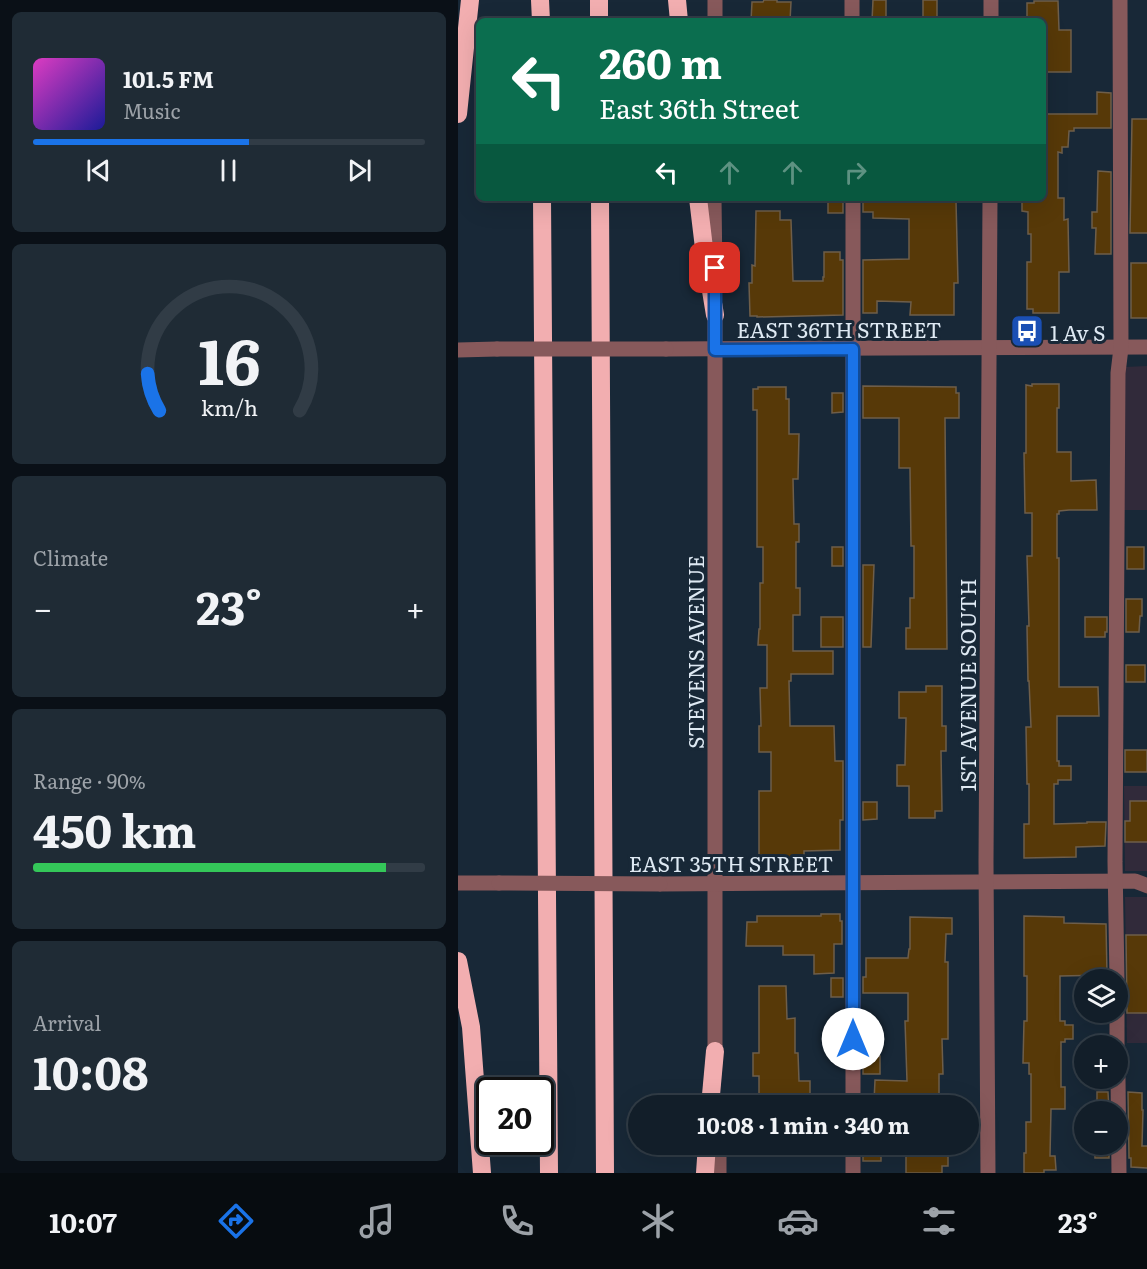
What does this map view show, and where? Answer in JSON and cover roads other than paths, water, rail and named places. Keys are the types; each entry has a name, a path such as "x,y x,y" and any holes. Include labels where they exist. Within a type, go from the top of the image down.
{"highway":[{"path":"458,114 470,0"},
{"path":"540,0 541,18"},
{"path":"599,0 599,18"},
{"path":"677,0 679,18"},
{"path":"542,201 548,1173"},
{"path":"600,201 605,1173"},
{"path":"698,201 715,315"},
{"path":"458,961 471,1027 482,1173"},
{"path":"711,1095 715,1051"},
{"path":"704,1173 706,1155"}],"street":[{"path":"714,18 715,0"},
{"path":"852,0 852,18"},
{"path":"991,0 991,18"},
{"path":"1117,969 1118,373 1121,348 1120,0"},
{"name":"STEVENS AVENUE","path":"714,201 715,1051 717,1095"},
{"path":"853,201 853,1095"},
{"name":"1ST AVENUE SOUTH","path":"988,1173 986,882 990,201"},
{"name":"EAST 36TH STREET","path":"458,351 1148,347"},
{"name":"EAST 35TH STREET","path":"458,883 1143,881"},
{"path":"1118,1089 1119,1173"},
{"path":"719,1155 719,1173"},
{"path":"853,1155 853,1173"}],"place":[{"name":"1 Av S","path":"1027,331"}]}
